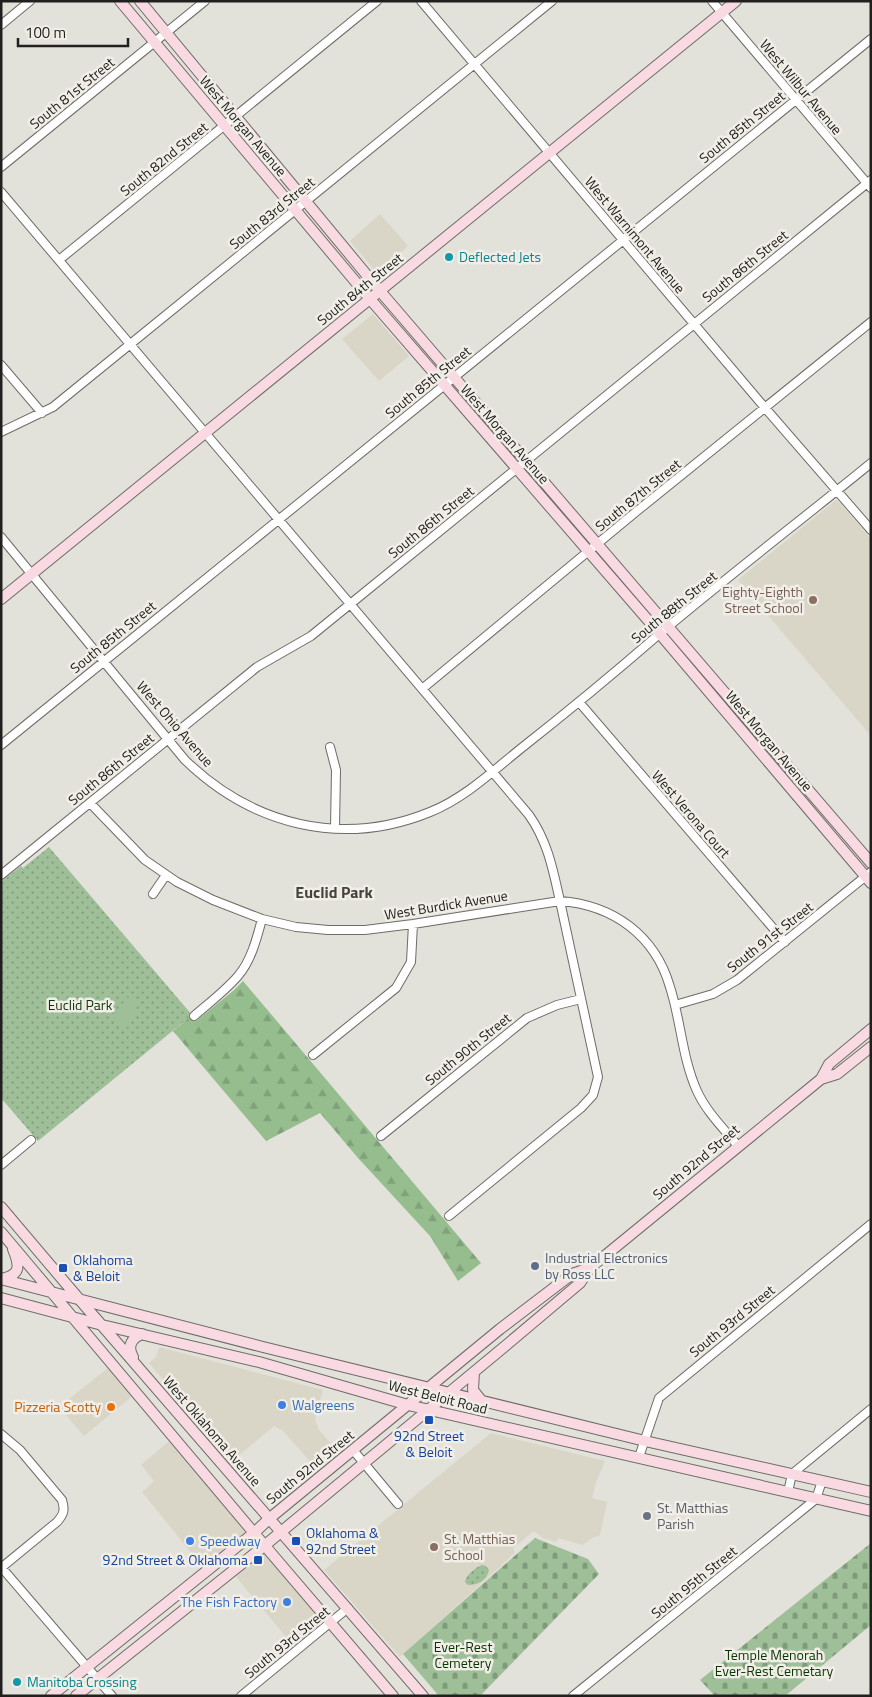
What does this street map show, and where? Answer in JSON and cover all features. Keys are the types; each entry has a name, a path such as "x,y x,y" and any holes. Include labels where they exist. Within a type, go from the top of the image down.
{"main road":[{"name":"West Morgan Avenue","path":"120,1 370,299 869,877"},
{"name":"West Morgan Avenue","path":"140,1 380,291 455,376 871,863"},
{"name":"South 84th Street","path":"1,599 736,1"},
{"path":"760,753 769,745"},
{"name":"South 92nd Street","path":"76,1696 264,1546 474,1372 580,1283 590,1268 821,1079 830,1064 871,1029"},
{"name":"South 92nd Street","path":"821,1079 837,1074 871,1047"},
{"name":"West Oklahoma Avenue","path":"1,1206 79,1300 102,1324 348,1608 419,1694"},
{"path":"1,1232 264,1546 393,1696"},
{"path":"1,1279 13,1276 18,1267 10,1242"},
{"name":"South 92nd Street","path":"51,1696 254,1533 500,1329 572,1274 590,1268"},
{"name":"West Beloit Road","path":"1,1279 645,1441 871,1492"},
{"name":"West Beloit Road","path":"1,1298 259,1362 408,1405 871,1511"},
{"path":"139,1367 131,1354 130,1348 135,1337 142,1334"},
{"path":"474,1372 473,1390 481,1400"}],"street":[{"path":"1,25 30,1"},
{"name":"South 81st Street","path":"1,167 205,1"},
{"name":"South 82nd Street","path":"59,260 377,1"},
{"name":"West Warnimont Avenue","path":"421,1 548,153 871,530"},
{"name":"South 83rd Street","path":"1,432 53,407 552,1"},
{"name":"West Wilbur Avenue","path":"712,1 869,184"},
{"name":"South 85th Street","path":"1,745 871,39"},
{"name":"South 86th Street","path":"1,875 257,667 311,636 516,468 869,184"},
{"path":"1,192 493,771 537,826 548,851 598,1077 593,1095 581,1108 449,1216"},
{"name":"South 87th Street","path":"422,689 871,322"},
{"path":"1,365 42,413"},
{"name":"South 88th Street","path":"493,771 871,463"},
{"name":"West Ohio Avenue","path":"1,537 185,760 201,775 235,798 277,818 304,825 335,828 360,829 389,825 432,812 452,801 493,771"},
{"name":"West Verona Court","path":"580,702 784,942"},
{"path":"330,747 336,770 335,828"},
{"name":"West Burdick Avenue","path":"90,803 126,843 166,875 189,889 262,919 328,930 365,930 560,901 584,904 623,920 652,947 665,971 675,1005 688,1067 697,1092 707,1108 738,1146"},
{"path":"153,894 166,875"},
{"name":"South 91st Street","path":"675,1005 713,994 738,980 869,877"},
{"path":"194,1016 239,975 254,947 262,919"},
{"path":"313,1055 396,988 411,962 413,924"},
{"name":"South 90th Street","path":"381,1136 527,1018 557,1005 581,999"},
{"path":"1,1164 31,1140"},
{"name":"South 93rd Street","path":"639,1457 659,1398 871,1224"},
{"path":"788,1492 792,1474 871,1410"},
{"path":"1,1434 20,1450 62,1500 65,1508 63,1516 57,1522 2,1568 112,1696"},
{"path":"353,1450 398,1504"},
{"path":"816,1498 822,1481"},
{"name":"South 95th Street","path":"573,1696 816,1498"},
{"name":"South 93rd Street","path":"241,1696 348,1608"}],"shaded area":[{"path":"380,214 408,246 377,273 350,241"},
{"path":"373,314 409,356 379,381 342,339"},
{"name":"Eighty-Eighth Street School","path":"836,500 871,539 871,736 738,580"},
{"path":"159,1347 323,1390 315,1420 319,1430 336,1449 315,1467 283,1431 274,1426 232,1461 149,1363 156,1357"},
{"path":"113,1364 136,1393 84,1436 59,1407"},
{"name":"St. Matthias School","path":"491,1433 605,1461 596,1482 592,1498 607,1502 600,1535 590,1539 583,1545 558,1538 556,1542 543,1538 534,1531 513,1548 515,1552 503,1564 400,1657 324,1570"},
{"path":"174,1437 254,1533 206,1571 142,1492 154,1481 141,1465"},
{"path":"264,1546 331,1623 297,1650 232,1572"}],"green space":[{"name":"Euclid Park","path":"49,847 192,1015 38,1141 1,1098 1,882 21,866 23,868"},
{"path":"243,981 481,1263 458,1281 430,1236 358,1158 320,1113 266,1141 173,1031 192,1015 196,1021"},
{"path":"126,997 139,1003 127,1028 114,1022"},
{"name":"Ever-Rest Cemetery","path":"535,1538 588,1559 599,1574 480,1696 439,1696 403,1654"},
{"name":"Temple Menorah Ever-Rest Cemetary","path":"871,1543 871,1625 785,1696 715,1696 700,1680"},
{"path":"482,1565 486,1566 489,1570 484,1580 468,1585 465,1582 467,1577 474,1569"}],"place":[{"name":"Deflected Jets","path":"449,257"},
{"name":"Eighty-Eighth Street School","path":"813,600"},
{"name":"Industrial Electronics by Ross LLC","path":"535,1266"},
{"name":"Oklahoma & Beloit","path":"63,1268"},
{"name":"Walgreens","path":"282,1405"},
{"name":"Pizzeria Scotty","path":"111,1407"},
{"name":"92nd Street & Beloit","path":"429,1420"},
{"name":"St. Matthias Parish","path":"647,1516"},
{"name":"Speedway","path":"190,1541"},
{"name":"Oklahoma & 92nd Street","path":"296,1541"},
{"name":"St. Matthias School","path":"434,1547"},
{"name":"92nd Street & Oklahoma","path":"258,1560"},
{"name":"The Fish Factory","path":"287,1602"},
{"name":"Manitoba Crossing","path":"17,1682"}],"district":[{"name":"Euclid Park","path":"334,892"}]}
